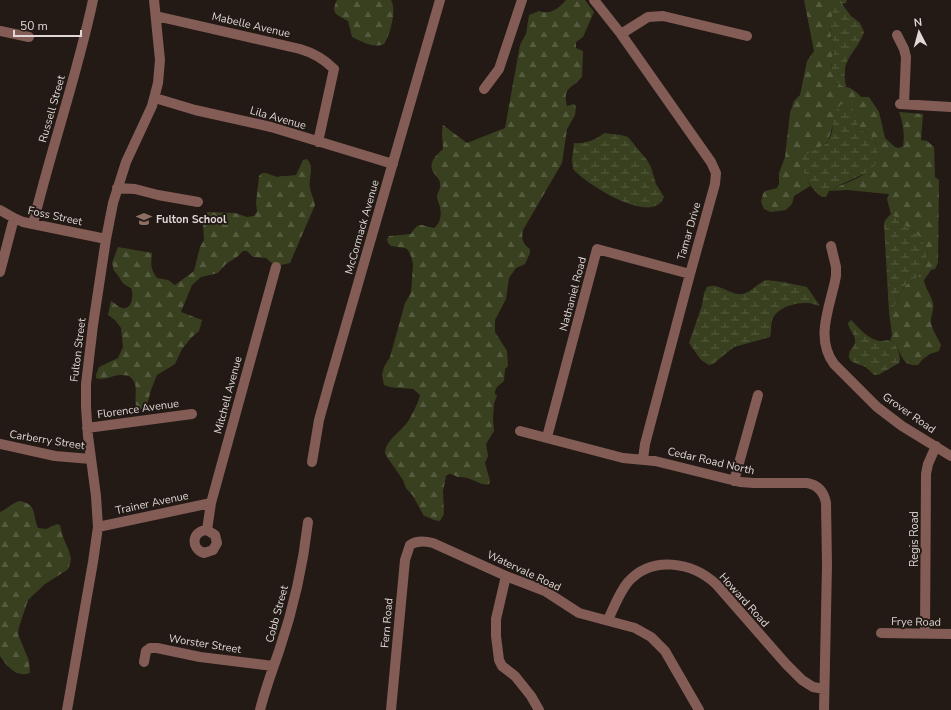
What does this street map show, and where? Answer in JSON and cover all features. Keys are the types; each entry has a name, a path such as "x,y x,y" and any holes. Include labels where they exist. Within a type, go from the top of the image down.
{"street":[{"name":"Russell Street","path":"33,224 42,187 82,48 93,0"},
{"name":"Fulton Street","path":"67,710 98,527 96,496 87,428 86,402 88,372 106,239 117,188 126,162 155,98 160,64 154,0"},
{"name":"McCormack Avenue","path":"312,462 329,384 440,0"},
{"path":"484,89 499,69 522,0"},
{"name":"Tamar Drive","path":"594,0 621,34 711,162 715,170 716,178 645,444 643,459"},
{"name":"Mabelle Avenue","path":"156,16 305,50 324,60 334,69 318,142"},
{"path":"621,34 645,19 663,16 747,36"},
{"path":"0,31 29,37"},
{"path":"897,35 906,57 902,104 951,107"},
{"name":"Lila Avenue","path":"155,98 195,110 256,123 393,164"},
{"path":"117,188 135,189 158,195 198,202"},
{"name":"Foss Street","path":"0,210 14,218 33,224 106,239"},
{"path":"0,272 14,218"},
{"name":"Grover Road","path":"831,246 836,272 824,334 825,344 832,362 877,407 898,423 951,456"},
{"name":"Nathaniel Road","path":"547,437 597,249 690,274"},
{"name":"Mitchell Avenue","path":"207,530 211,503 276,267"},
{"path":"734,480 758,395"},
{"name":"Florence Avenue","path":"87,428 192,414"},
{"name":"Cedar Road North","path":"520,431 623,458 655,460 734,480 754,483 809,484 818,488 825,496 826,503 827,565 824,710"},
{"name":"Carberry Street","path":"0,444 55,456 91,459"},
{"name":"Regis Road","path":"925,634 926,474 928,464 936,446"},
{"name":"Trainer Avenue","path":"98,527 211,503"},
{"name":"Cobb Street","path":"260,710 279,651 299,578 305,550 308,522"},
{"name":"Watervale Road","path":"415,542 423,541 433,543 506,576 545,591 579,613 635,628 656,641 665,651 699,710"},
{"name":"Fern Road","path":"391,710 404,570 408,549 410,545 415,542"},
{"name":"Howard Road","path":"608,620 624,588 637,575 656,566 674,565 688,567 702,573 716,584 786,664 802,680 813,687 824,689"},
{"path":"506,576 496,619 496,636 499,660 502,666 515,676 532,696 539,710"},
{"name":"Frye Road","path":"881,633 951,634"},
{"name":"Worster Street","path":"144,662 146,651 153,648 200,657 273,666"}],"green space":[{"path":"337,0 391,0 393,4 393,16 384,44 376,46 352,37 348,21 336,14 334,8"},
{"path":"566,0 585,0 594,12 583,37 576,42 576,48 583,51 582,77 569,89 566,95 567,106 574,104 576,107 575,115 567,129 562,163 523,230 523,241 530,249 530,253 525,264 516,268 509,278 506,299 495,320 495,332 507,351 508,366 505,369 504,381 496,389 495,394 497,396 494,403 493,419 494,431 486,444 488,456 485,463 490,481 489,484 481,484 452,474 446,476 443,491 444,514 440,521 435,520 424,516 413,496 406,488 403,480 385,454 387,445 408,422 420,397 420,395 413,389 395,388 384,385 382,375 384,367 390,357 405,303 411,293 413,264 408,250 405,248 391,246 387,239 389,236 411,234 418,225 434,228 438,224 441,214 437,199 440,182 431,166 435,157 443,149 443,125 467,143 505,128 520,45 526,34 529,15 539,11 547,12 554,10 561,6"},
{"path":"804,0 847,0 846,3 842,4 838,2 832,19 830,29 835,46 831,68 842,86 852,89 861,97 869,97 879,112 885,138 895,147 899,148 903,146 904,142 902,120 899,112 923,114 921,140 927,141 934,147 935,177 939,180 938,263 935,269 931,270 924,280 933,303 931,322 934,332 941,345 939,351 930,354 918,365 907,363 897,347 890,340 892,335 889,312 893,308 906,285 918,277 925,263 928,252 921,238 891,214 887,199 889,194 847,190 829,191 867,172 873,166 876,159 877,148 875,141 868,133 858,128 851,107 834,122 828,141 802,162 804,173 810,186 794,196 792,204 786,210 771,212 764,209 761,202 765,191 777,188 779,184 779,173 785,157 790,113 794,101 800,95 807,61 814,51"},
{"path":"838,2 842,4 851,16 860,23 864,32 861,40 847,62 845,69 846,86 842,86 837,81 831,67 835,46 831,35 830,24"},
{"path":"843,103 852,107 859,129 868,133 875,142 878,152 876,163 870,171 840,185 829,191 826,197 822,197 814,190 807,180 803,169 802,158 828,141 831,136 834,116 836,111"},
{"path":"604,133 628,137 647,160 651,167 656,184 664,197 657,205 647,207 634,205 619,200 591,184 573,169 572,160 574,143 590,141"},
{"path":"307,159 311,166 310,188 315,205 290,263 281,265 273,264 266,258 253,257 247,251 243,251 226,264 218,273 201,277 192,285 181,312 202,320 199,331 182,349 175,364 157,375 146,409 138,411 135,402 135,384 129,376 119,375 105,379 96,378 99,367 118,358 123,347 121,328 115,320 108,315 111,301 122,308 125,308 128,307 132,298 131,288 122,282 114,271 112,263 118,247 152,253 151,261 153,272 157,278 168,280 175,285 194,271 200,247 204,240 203,224 207,212 235,213 247,217 254,216 257,212 256,203 259,176 262,173 277,177 296,175 303,160"},
{"path":"891,214 921,238 928,252 925,263 918,277 906,285 893,308 889,312 884,223"},
{"path":"766,280 807,287 820,306 810,303 803,303 793,304 783,308 775,314 773,318 770,337 734,347 713,364 709,365 701,360 689,343 707,287 715,286 734,293 742,294"},
{"path":"851,320 871,338 879,341 888,340 893,342 899,354 899,363 878,375 874,375 865,367 850,360 849,354 855,342 855,338 848,323"},
{"path":"19,501 25,502 32,507 38,528 46,529 57,524 60,525 71,559 67,570 45,584 29,599 27,603 18,634 29,661 30,673 25,674 20,674 12,670 0,656 0,512"}],"place":[{"name":"Fulton School","path":"144,219"}]}
